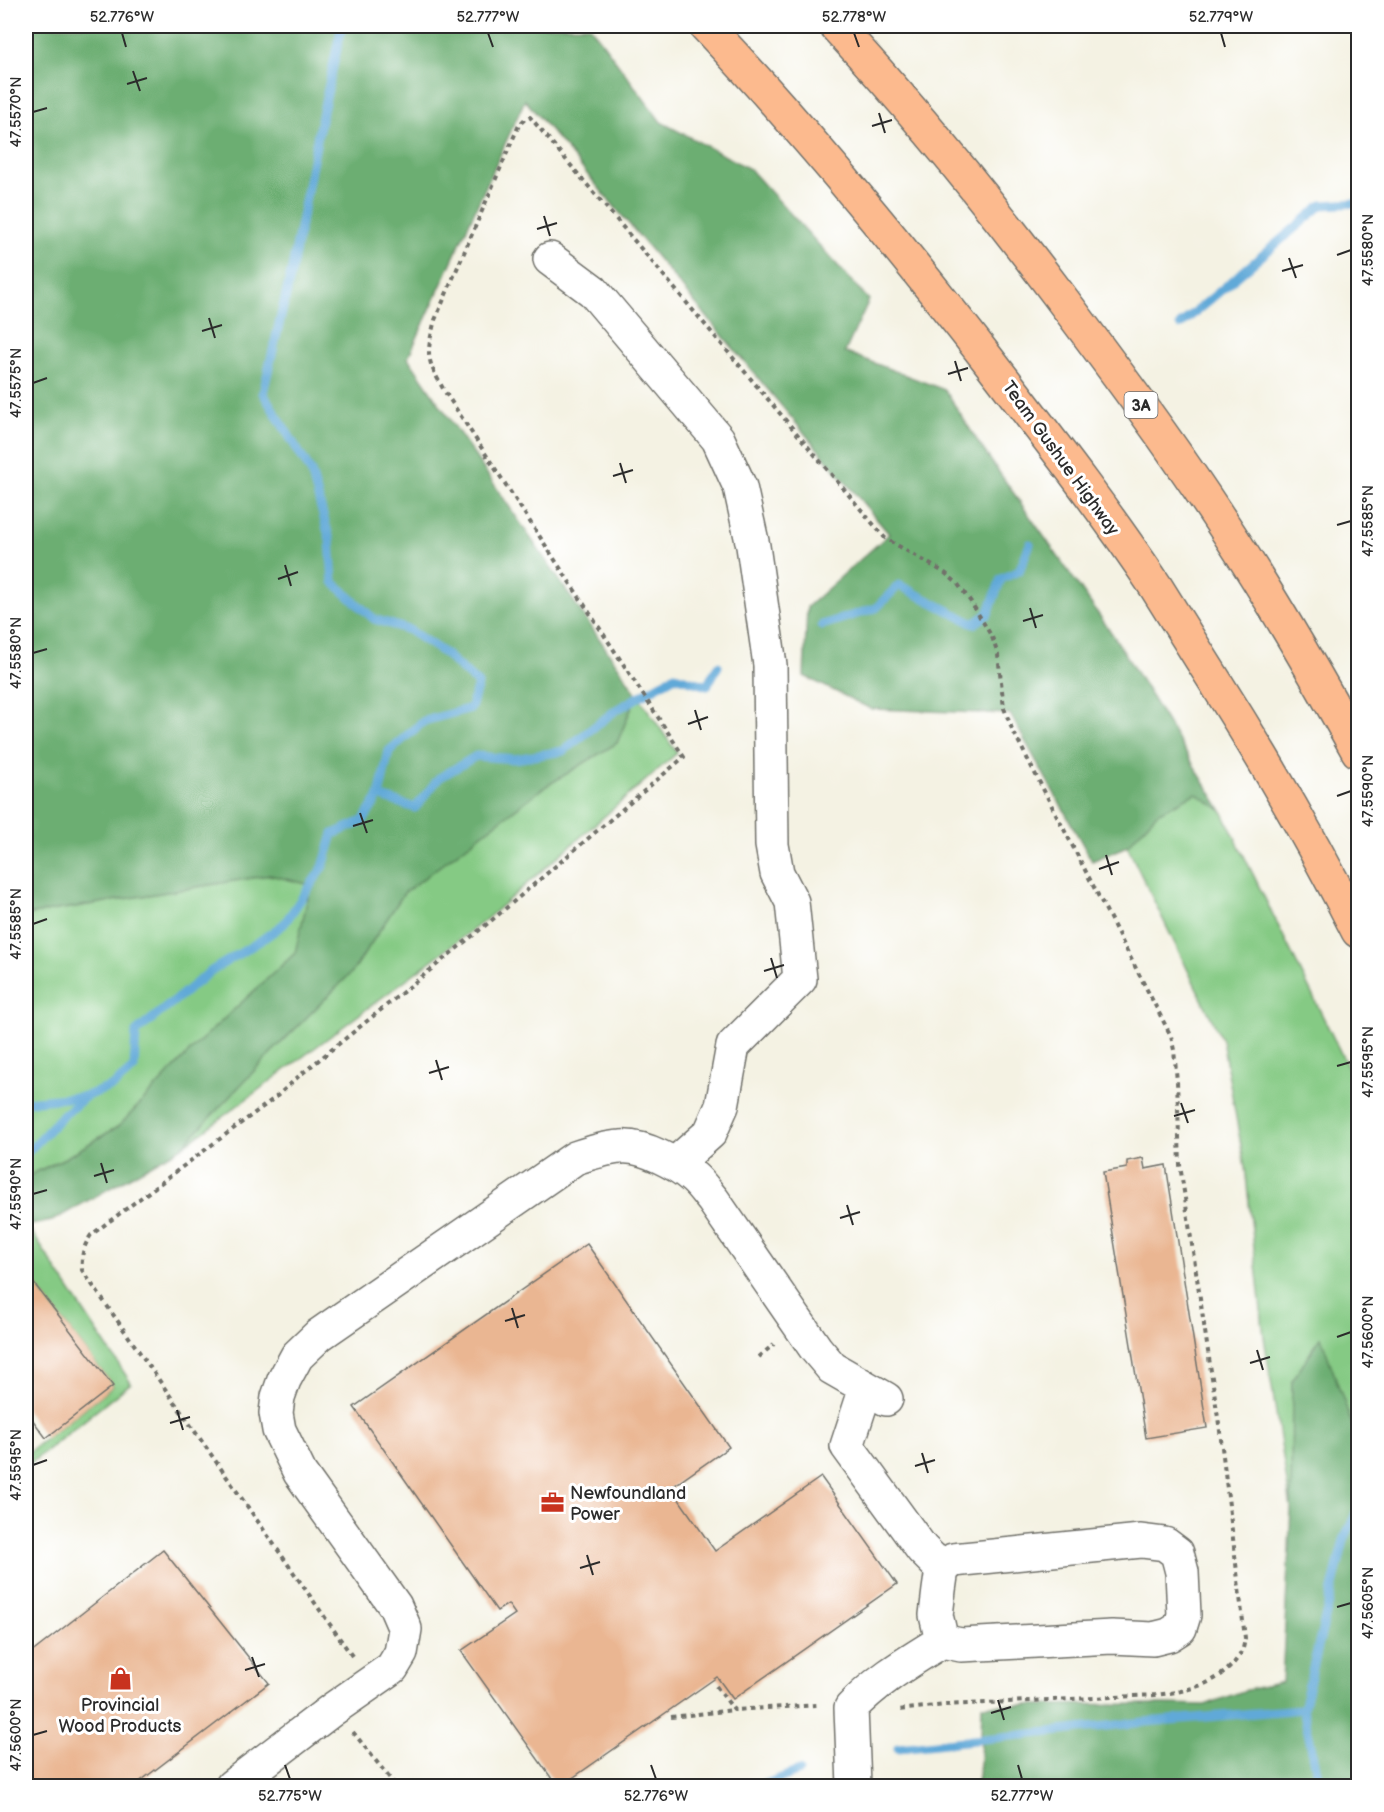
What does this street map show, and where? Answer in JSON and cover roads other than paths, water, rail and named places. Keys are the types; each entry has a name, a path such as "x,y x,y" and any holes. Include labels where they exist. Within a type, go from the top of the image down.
{"highway":[{"path":"689,26 754,77"},
{"name":"Team Gushue Highway","path":"706,26 754,77 935,291 1054,446 1156,587 1257,749 1324,864 1359,931"},
{"name":"3A","path":"836,26 888,82 1011,232 1127,385 1224,525 1359,751"},
{"path":"854,26 888,82"}],"street":[{"path":"550,259 593,291 718,439 740,487 753,546 764,618 770,665 772,845 777,873 792,902 800,979 733,1046 722,1106 710,1133 675,1164"},
{"path":"231,1786 333,1709 392,1668 401,1653 405,1629 395,1606 300,1473 279,1430 276,1413 278,1397 297,1356 319,1335 575,1158 597,1151 624,1146 646,1152 675,1164 695,1179 713,1200 816,1349 832,1368 876,1393 847,1446 922,1549 942,1569"},
{"path":"854,1786 851,1708 864,1694 887,1676 942,1641 961,1646 1112,1636 1153,1639 1168,1635 1180,1628 1184,1615 1182,1572 1177,1553 1165,1544 1142,1541 953,1560 942,1569 936,1615 942,1641"}],"waterway":[{"path":"26,1102 86,1096 113,1086 134,1068 136,1032 211,971 284,924 323,867 333,834 363,821 379,796 389,751 424,721 471,708 478,684 444,653 409,630 374,619 333,582 330,540 311,472 263,393 292,269 342,26"},
{"path":"1180,325 1322,205 1358,203"},
{"path":"822,625 876,608 899,585 974,624 988,614 1001,579 1019,571 1030,544"},
{"path":"379,796 415,808 439,778 476,756 515,759 563,751 616,710 675,676 707,686 718,666"},
{"path":"26,1154 59,1119 86,1096"},
{"path":"898,1748 1145,1722 1303,1709 1344,1540 1358,1509"},
{"path":"1303,1709 1320,1786"},
{"path":"761,1786 799,1771"}],"place":[{"name":"Newfoundland Power","path":"552,1503"},
{"name":"Provincial Wood Products","path":"120,1679"}]}
